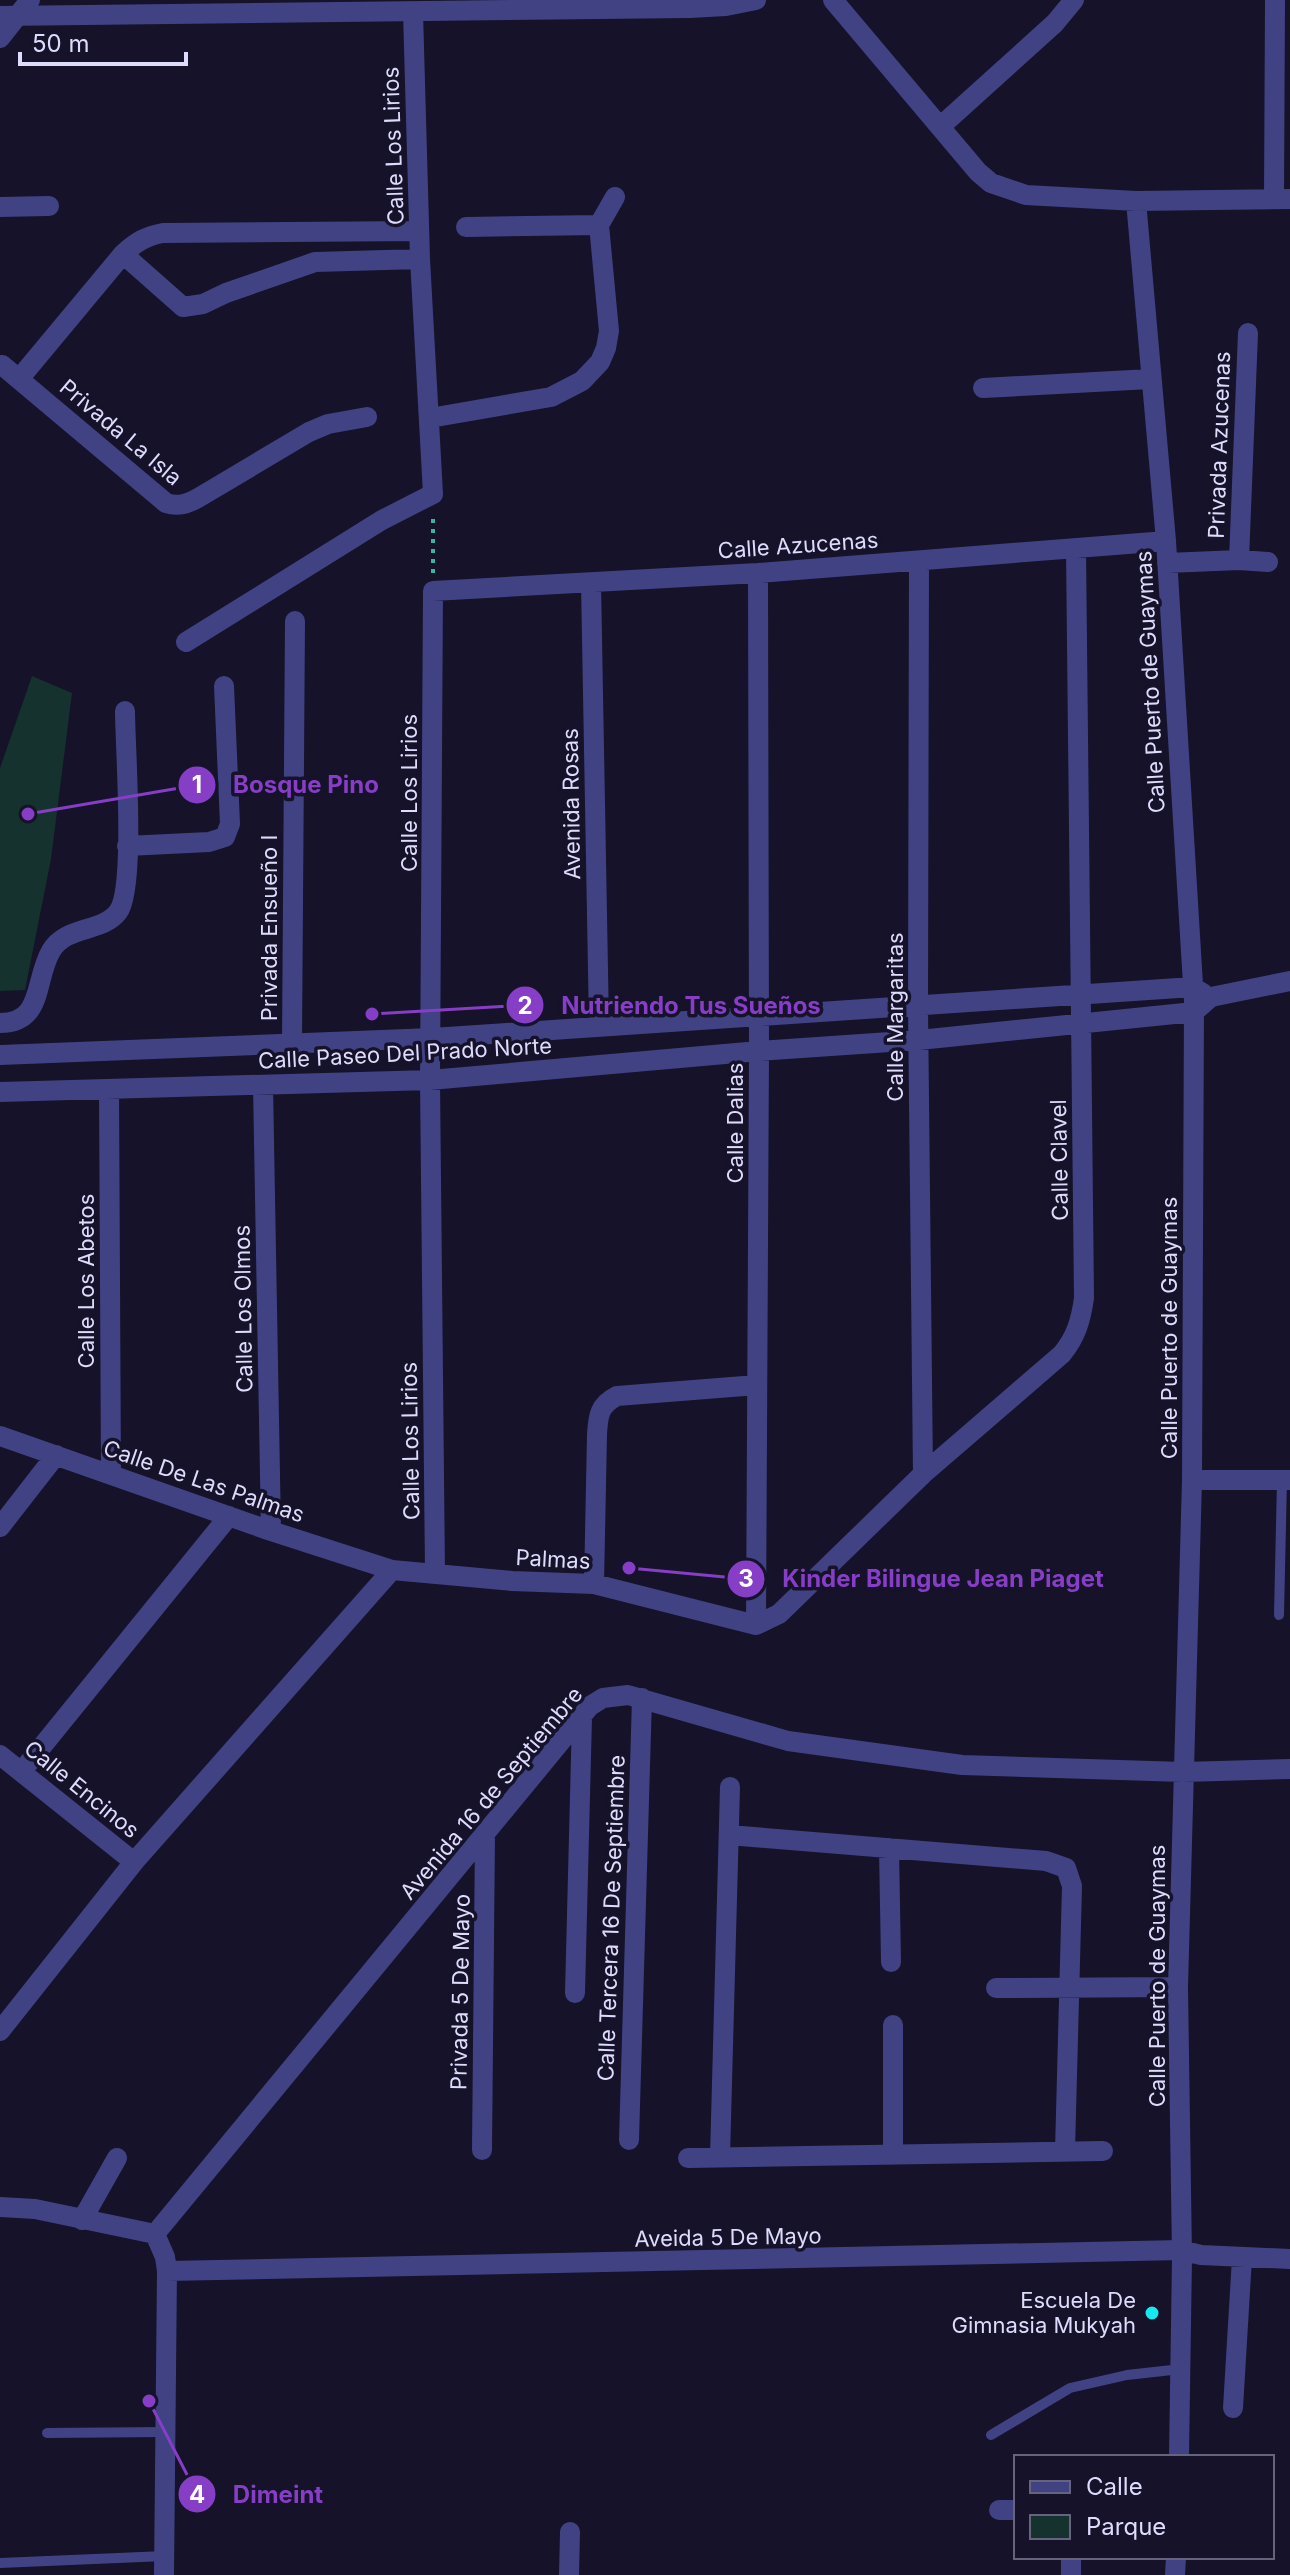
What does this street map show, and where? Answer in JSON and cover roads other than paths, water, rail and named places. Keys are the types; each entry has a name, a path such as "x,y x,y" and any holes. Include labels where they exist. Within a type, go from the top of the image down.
{"street":[{"path":"0,38 16,10 413,12 690,8 756,0"},
{"path":"833,0 978,172 991,183 1026,195 1136,201 1282,198 1275,0"},
{"path":"941,126 1055,23 1074,0"},
{"name":"Calle Los Lirios","path":"186,642 382,520 433,494 420,259 413,12"},
{"path":"430,418 551,397 582,381 600,362 609,331 599,225 615,197"},
{"name":"Calle Puerto de Guaymas","path":"1136,201 1202,992 1194,1012 1192,1480 1178,1987 1181,2250 1179,2455"},
{"path":"0,207 49,206"},
{"path":"466,227 599,225"},
{"path":"19,379 123,254 143,238 163,233 419,231"},
{"path":"328,232 331,261"},
{"path":"123,254 183,307 203,304 291,269 331,261 420,259"},
{"name":"Privada Azucenas","path":"1239,560 1248,333"},
{"name":"Privada La Isla","path":"2,365 172,505 180,506 198,498 309,432 328,424 367,417"},
{"path":"983,388 1150,379"},
{"name":"Calle Azucenas","path":"433,591 758,573 1166,541"},
{"name":"Calle Clavel","path":"756,1625 779,1614 923,1474 1062,1354 1074,1340 1084,1298 1076,549"},
{"name":"Calle Margaritas","path":"919,561 918,1006 923,1474"},
{"path":"1167,563 1268,562"},
{"name":"Calle Dalias","path":"756,1625 758,573"},
{"name":"Avenida Rosas","path":"591,583 599,1025"},
{"name":"Calle Los Lirios","path":"433,591 430,1080 435,1574"},
{"name":"Privada Ensueño I","path":"292,1042 295,621"},
{"path":"127,846 209,842 225,837 230,824 224,686"},
{"path":"0,1023 24,1019 33,1005 46,960 59,940 72,932 112,918 126,893 125,711"},
{"name":"Calle Paseo Del Prado Norte","path":"0,1055 432,1038 759,1015 1202,992 1290,981"},
{"name":"Calle Paseo Del Prado Norte","path":"0,1092 430,1080 919,1040 1194,1012"},
{"name":"Calle Los Olmos","path":"263,1085 271,1531"},
{"name":"Calle Los Abetos","path":"109,1089 111,1473"},
{"path":"594,1584 597,1425 602,1406 617,1396 757,1385"},
{"name":"Calle De Las Palmas","path":"0,1436 392,1570"},
{"path":"0,1527 56,1455"},
{"path":"1192,1480 1286,1480"},
{"path":"22,1771 229,1516"},
{"path":"0,2031 134,1862 392,1570"},
{"name":"Palmas","path":"392,1570 512,1581 594,1584 756,1625"},
{"name":"Avenida 16 de Septiembre","path":"155,2234 590,1706 603,1698 614,1695 642,1698 788,1741 962,1765 1183,1772 1290,1769"},
{"name":"Calle Tercera 16 De Septiembre","path":"629,2140 642,1698"},
{"path":"575,1993 582,1717"},
{"name":"Calle Encinos","path":"0,1755 134,1862"},
{"path":"720,2157 730,1787"},
{"name":"Privada 5 De Mayo","path":"482,2150 485,1834"},
{"path":"729,1835 1046,1861 1066,1868 1072,1886 1065,2151"},
{"path":"889,1848 891,1962"},
{"path":"996,1988 1178,1987"},
{"path":"893,2025 893,2154"},
{"path":"688,2158 1103,2151"},
{"path":"82,2220 117,2158"},
{"path":"0,2207 35,2209 155,2234 165,2257 167,2271 164,2565"},
{"name":"Aveida 5 De Mayo","path":"167,2271 1181,2250 1201,2255 1290,2259"},
{"path":"1233,2408 1242,2258"},
{"path":"569,2575 570,2532"}],"lane":[{"path":"1279,1615 1286,1480"},
{"path":"991,2435 1070,2388 1127,2375 1181,2369"},
{"path":"47,2433 166,2432"},
{"path":"0,2563 164,2565"}],"place":[{"name":"Bosque Pino","path":"28,814"},
{"name":"Nutriendo Tus Sueños","path":"372,1014"},
{"name":"Kinder Bilingue Jean Piaget","path":"629,1568"},
{"name":"Escuela De Gimnasia Mukyah","path":"1152,2313"},
{"name":"Dimeint","path":"149,2401"}]}
